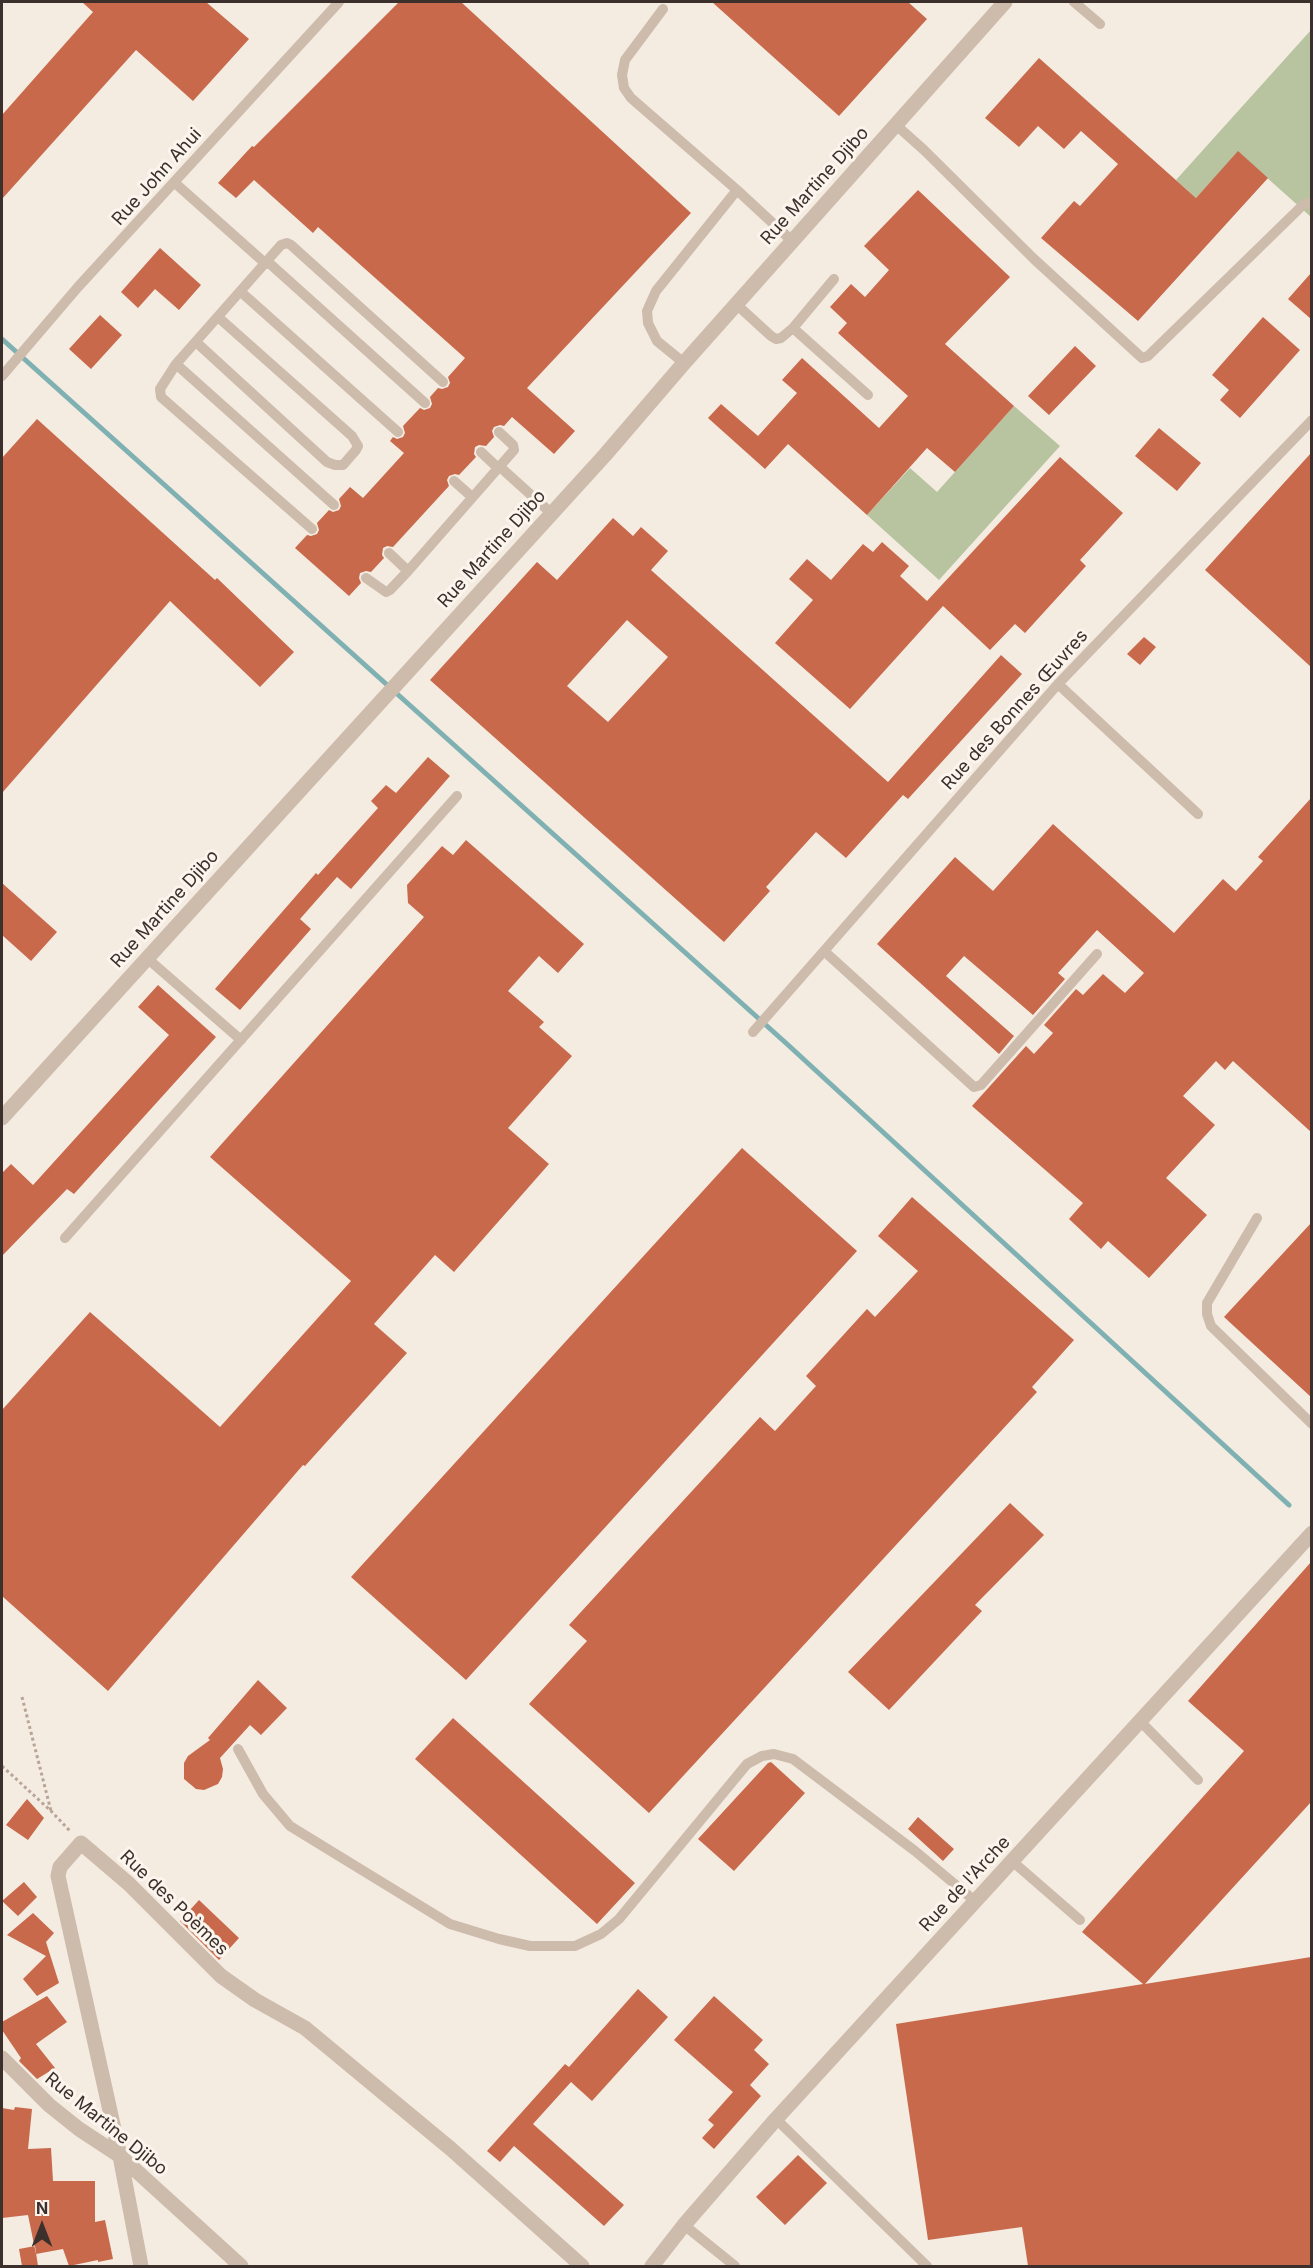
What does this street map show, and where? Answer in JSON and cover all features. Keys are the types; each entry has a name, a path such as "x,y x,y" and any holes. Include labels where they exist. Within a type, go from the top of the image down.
{"street":[{"name":"Rue Martine Djibo","path":"2,1118 605,455 1005,2"},
{"name":"Rue de l'Arche","path":"652,2266 684,2225 776,2119 1311,1533"},
{"path":"81,1843 60,1867 58,1876 120,2156 141,2266"},
{"name":"Rue des Poèmes","path":"81,1843 129,1884 221,1976 255,2000 305,2028 451,2149 582,2266"},
{"name":"Rue Martine Djibo","path":"2,2058 50,2105 79,2129 120,2156 240,2266"}],"lane":[{"name":"Rue John Ahui","path":"2,376 40,330 339,2"},
{"path":"1074,2 1100,24"},
{"path":"663,9 625,60 622,75 624,88 631,98 792,241"},
{"path":"896,125 1034,259 1142,358 1148,356 1304,204 1311,203"},
{"path":"175,183 425,403"},
{"path":"684,363 657,341 648,324 647,311 656,291 737,190"},
{"path":"312,529 161,397 160,389 176,364 281,245 287,243 291,245 443,382"},
{"path":"736,304 771,336 776,339 781,338 793,328 834,279"},
{"path":"241,292 398,432"},
{"path":"196,342 327,462 343,465 358,446 352,436 218,317"},
{"path":"793,328 868,395"},
{"path":"176,364 334,505"},
{"name":"Rue des Bonnes Œuvres","path":"753,1032 1058,684 1311,420"},
{"path":"366,578 386,592 408,571 515,448 499,432"},
{"path":"481,452 551,513"},
{"path":"454,481 472,497"},
{"path":"389,553 408,571"},
{"path":"1058,684 1198,814"},
{"path":"65,1238 457,796"},
{"path":"824,951 974,1087 981,1085 1097,954"},
{"path":"148,959 241,1040"},
{"path":"1257,1218 1207,1303 1207,1314 1211,1326 1311,1424"},
{"path":"1140,1721 1198,1780"},
{"path":"238,1749 263,1794 290,1826 450,1924 530,1946 575,1946 601,1934 619,1919 747,1764 762,1756 774,1754 793,1759 915,1851 975,1901"},
{"path":"1012,1861 1080,1920"},
{"path":"776,2119 927,2266"},
{"path":"684,2225 735,2266"}],"path":[{"path":"22,1697 51,1811"},
{"path":"2,1766 51,1811 81,1843"}],"green space":[{"path":"1311,30 1311,217 1238,152 1196,198 1176,180"},
{"path":"1014,406 1060,446 939,580 867,515 910,468 937,492"}],"building":[{"path":"82,2 206,2 249,39 193,101 136,50 2,199 2,115 93,12"},
{"path":"399,2 461,2 691,213 527,388 575,431 554,454 512,417 504,426 494,427 492,431 494,437 486,446 475,447 476,457 459,475 449,476 447,480 449,486 393,547 383,548 384,558 371,572 360,573 361,583 349,596 295,548 307,535 317,534 319,530 317,523 329,510 333,512 339,510 341,506 339,499 350,487 363,498 404,453 390,441 393,437 397,439 403,437 405,433 403,426 420,408 424,410 430,408 432,404 430,397 438,388 448,387 450,383 448,377 465,358 318,227 313,233 254,180 236,198 218,183 252,146 254,147"},
{"path":"712,2 908,2 927,19 839,116"},
{"path":"1039,58 1196,198 1238,151 1268,178 1138,321 1041,238 1074,201 1080,206 1118,164 1081,131 1064,149 1038,126 1019,147 985,118"},
{"path":"918,190 1010,277 945,344 1014,406 955,472 927,448 867,515 788,444 765,469 708,418 721,404 758,436 797,393 782,380 802,358 879,428 908,396 838,333 847,323 830,307 851,284 865,297 889,270 864,246"},
{"path":"160,248 201,285 179,310 155,289 138,308 121,292"},
{"path":"1311,273 1311,319 1288,299"},
{"path":"100,315 122,335 91,369 69,349"},
{"path":"1263,317 1300,350 1240,418 1220,400 1229,390 1212,375"},
{"path":"1075,346 1096,366 1049,415 1028,396"},
{"path":"37,419 215,580 217,578 294,652 260,687 170,601 2,793 2,458"},
{"path":"1159,428 1201,463 1177,491 1135,456"},
{"path":"1311,453 1311,667 1205,570"},
{"path":"1060,457 1123,513 1080,560 1086,566 1025,633 1015,624 990,650 943,606 850,709 775,643 813,600 789,579 807,559 831,580 863,544 873,552 882,542 909,566 900,576 927,601"},
{"path":"613,518 633,536 641,527 668,551 651,570 888,782 1001,655 1022,674 908,799 903,795 846,858 816,832 766,887 770,891 724,942 430,680 537,562 557,580","holes":["627,620 668,657 608,722 567,686"]},
{"path":"1144,637 1156,647 1140,665 1127,654"},
{"path":"428,757 450,776 351,889 337,877 300,919 311,929 240,1010 215,989 316,873 318,875 378,808 371,801 386,785 396,793"},
{"path":"1311,798 1311,1132 1233,1061 1225,1070 1216,1061 1183,1096 1215,1125 1166,1178 1207,1215 1149,1278 1108,1241 1101,1249 1069,1219 1083,1203 972,1106 1026,1046 1034,1054 1053,1033 1044,1025 1076,989 1083,995 1103,974 1125,993 1144,973 1097,930 1058,973 1065,979 1033,1015 964,956 946,976 1014,1036 999,1054 877,944 955,857 993,891 1053,824 1174,933 1223,879 1236,891 1263,861 1258,857"},
{"path":"466,840 584,944 558,973 539,956 508,991 544,1022 539,1027 572,1056 508,1128 549,1164 454,1272 435,1255 374,1324 407,1353 305,1466 303,1465 108,1691 2,1596 2,1410 90,1312 220,1427 351,1281 210,1157 424,917 408,903 407,885 442,846 453,855"},
{"path":"2,883 57,932 31,961 2,935"},
{"path":"158,985 216,1037 74,1194 67,1189 2,1256 2,1173 11,1164 33,1185 169,1035 138,1007"},
{"path":"742,1148 857,1251 466,1680 351,1577"},
{"path":"912,1197 1074,1340 1032,1387 1037,1392 649,1813 529,1704 587,1641 569,1625 760,1417 775,1431 816,1386 806,1376 867,1309 875,1317 918,1271 878,1236"},
{"path":"1311,1223 1311,1397 1224,1317"},
{"path":"1010,1503 1044,1535 975,1605 982,1611 889,1710 848,1672"},
{"path":"1311,1562 1311,1802 1145,1984 1311,1957 1311,2266 1028,2266 1022,2227 928,2240 896,2024 1143,1984 1082,1932 1244,1751 1188,1701"},
{"path":"258,1680 287,1708 261,1735 250,1725 220,1758 223,1769 218,1784 204,1790 196,1789 184,1779 184,1763 188,1756 210,1740 208,1738"},
{"path":"453,1718 635,1883 597,1924 415,1759"},
{"path":"771,1762 805,1793 734,1871 698,1839"},
{"path":"27,1799 44,1818 28,1840 6,1825"},
{"path":"918,1817 954,1849 943,1861 908,1829"},
{"path":"24,1882 37,1897 18,1916 2,1901"},
{"path":"199,1900 239,1938 219,1960 180,1921"},
{"path":"33,1913 54,1933 46,1942 59,1983 37,1996 23,1979 46,1956 7,1935"},
{"path":"638,1989 668,2017 592,2101 571,2082 533,2124 624,2205 604,2226 514,2146 500,2162 487,2151 565,2064 569,2067"},
{"path":"47,1996 67,2022 36,2044 55,2068 37,2079 19,2061 21,2058 2,2030 2,2022"},
{"path":"714,1996 763,2040 754,2050 769,2064 750,2085 761,2096 714,2149 702,2138 714,2125 708,2120 733,2092 674,2040"},
{"path":"15,2107 32,2109 28,2149 51,2148 53,2181 95,2181 95,2222 105,2220 113,2259 69,2266 63,2249 36,2254 28,2215 2,2218 2,2108 14,2110"},
{"path":"798,2155 827,2183 785,2225 756,2197"},
{"path":"35,2246 38,2266 22,2266 19,2249"}],"waterway":[{"path":"2,339 787,1044 1289,1505"}]}
